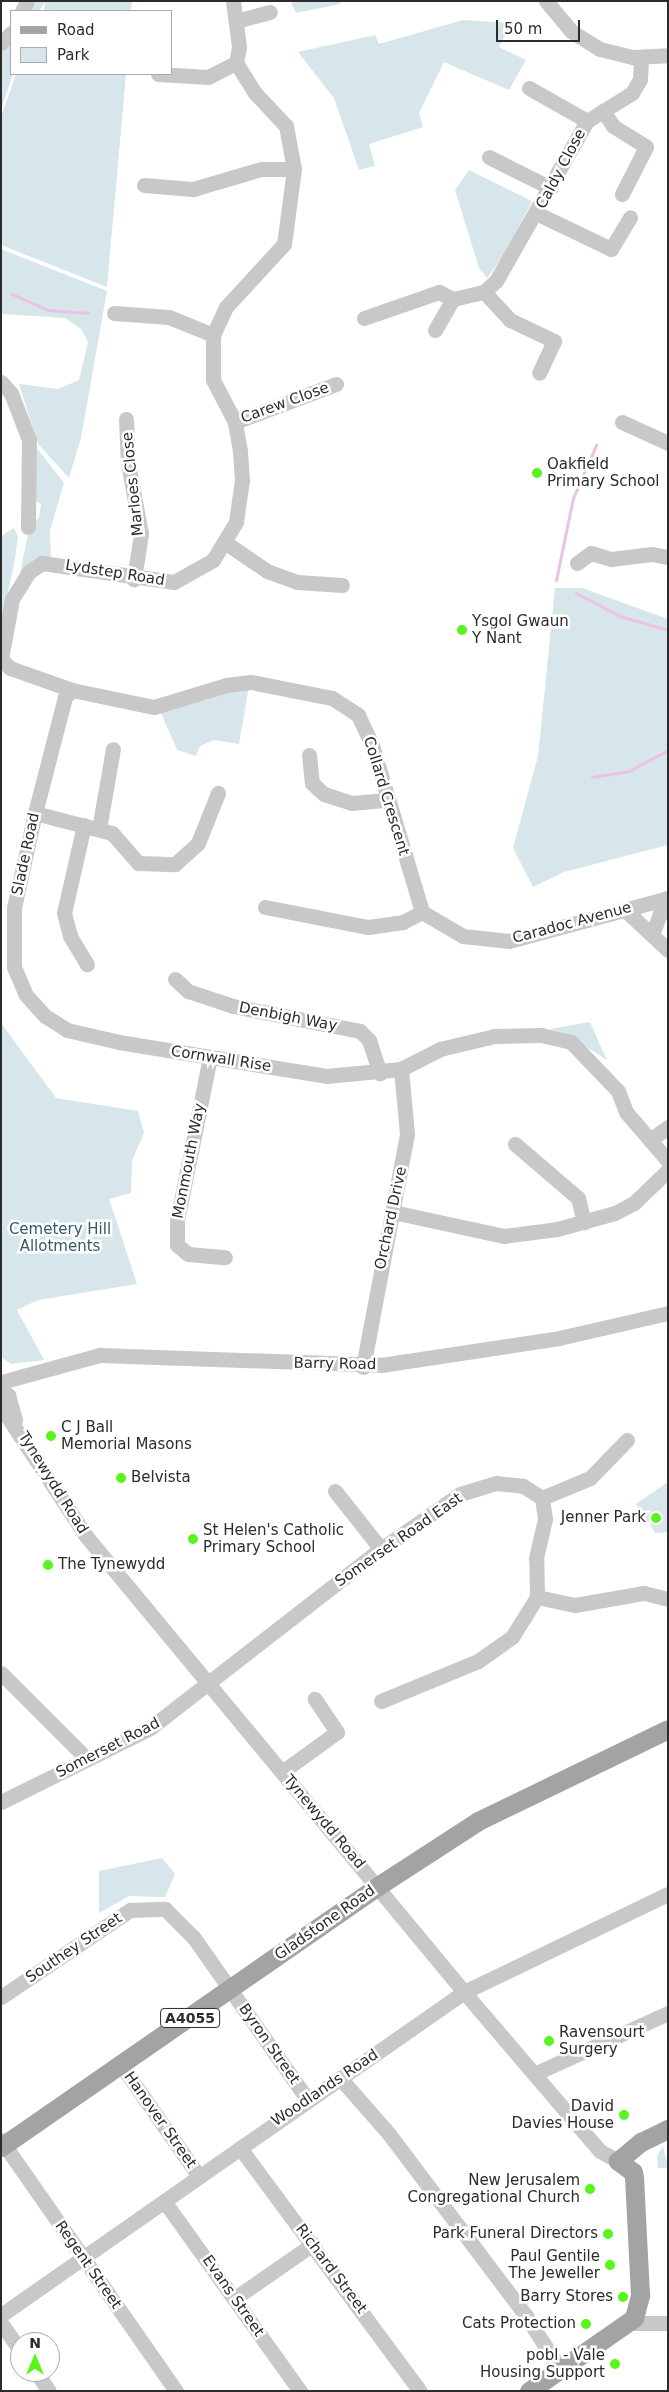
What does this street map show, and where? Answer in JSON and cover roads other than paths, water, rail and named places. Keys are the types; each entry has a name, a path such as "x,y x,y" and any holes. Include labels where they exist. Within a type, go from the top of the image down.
{"main road":[{"name":"Gladstone Road","path":"2,2144 121,2065 378,1886 478,1821 668,1729"},
{"path":"618,2161 641,2142 668,2129"},
{"name":"Tynewydd Road","path":"618,2161 633,2172 634,2178 640,2295 638,2309 628,2323"},
{"path":"529,2391 628,2323"}],"street":[{"path":"163,75 184,79 208,77 236,63 236,20 233,1"},
{"path":"546,1 564,25 591,45 641,57 668,55"},
{"path":"236,20 270,12"},
{"path":"1,43 10,34"},
{"name":"Caldy Close","path":"484,292 496,281 538,214 587,121 632,93 640,79 641,57"},
{"name":"Lydstep Road","path":"4,662 12,599 29,572 42,563 134,579 174,582 213,560 226,543 236,522 242,480 234,422 213,380 213,336 226,307 284,244 294,169 286,126 255,93 236,63"},
{"path":"529,88 587,121"},
{"path":"603,111 613,126 646,147 622,194"},
{"path":"489,157 551,188"},
{"path":"144,185 193,189 261,169 294,169"},
{"path":"538,214 612,249 630,217"},
{"path":"364,318 439,292 453,299 484,292 510,320 554,342 539,373"},
{"path":"435,330 453,299"},
{"path":"114,313 169,317 213,336"},
{"path":"1,382 11,393 29,440 28,527"},
{"name":"Carew Close","path":"234,422 336,384"},
{"name":"Marloes Close","path":"126,419 128,462 141,534 134,579"},
{"path":"622,422 666,437"},
{"path":"226,543 267,571 297,582 342,585"},
{"path":"577,563 591,553 610,559 652,554 668,557"},
{"name":"Collard Crescent","path":"4,662 72,690 154,708 226,685 251,682 332,698 358,715 422,912"},
{"name":"Slade Road","path":"45,1016 26,995 14,967 8,914 65,697 72,690"},
{"path":"99,830 113,748"},
{"path":"309,755 312,783 324,794 351,803 387,800"},
{"path":"34,812 112,833 138,863 175,864 198,843 218,793"},
{"path":"84,825 64,913 70,936 87,964"},
{"path":"653,932 667,898"},
{"name":"Caradoc Avenue","path":"422,912 463,936 484,941 510,940 667,898"},
{"path":"265,907 368,927 403,922 422,912"},
{"path":"625,910 653,932 668,950"},
{"name":"Denbigh Way","path":"175,979 188,991 233,1006 360,1031 369,1040 380,1073"},
{"name":"Cornwall Rise","path":"45,1016 67,1030 118,1042 326,1076 380,1073 401,1068 440,1049 494,1036 541,1035 572,1042 618,1090 626,1112 668,1161"},
{"name":"Monmouth Way","path":"210,1056 177,1220 177,1245 188,1254 225,1257"},
{"name":"Orchard Drive","path":"363,1367 407,1134 401,1068"},
{"path":"650,1140 668,1127"},
{"path":"514,1144 573,1193 584,1222"},
{"path":"393,1212 504,1236 584,1222 634,1203 668,1170"},
{"name":"Barry Road","path":"1,1382 100,1355 363,1367 559,1338 668,1313"},
{"name":"Tynewydd Road","path":"1,1392 8,1394 16,1424"},
{"name":"Tynewydd Road","path":"1,1407 16,1424 73,1520 464,1992 600,2151 618,2161"},
{"path":"381,1701 478,1661 512,1637 537,1597 536,1558 545,1519 542,1498 590,1478 627,1440"},
{"name":"Somerset Road East","path":"209,1684 380,1549 460,1494 496,1483 523,1486 542,1498"},
{"path":"335,1491 380,1549"},
{"path":"537,1597 575,1604 644,1593 668,1599"},
{"path":"1,1673 87,1759"},
{"name":"Somerset Road","path":"1,1802 150,1728 209,1684"},
{"path":"282,1772 337,1732 314,1699"},
{"name":"Woodlands Road","path":"1,2315 198,2175 240,2148 307,2099 464,1992 668,1894"},
{"name":"Southey Street","path":"1,1997 130,1910 156,1909 165,1909 194,1938 231,1989"},
{"name":"Byron Street","path":"231,1989 307,2099"},
{"path":"534,2074 668,2013"},
{"name":"Hanover Street","path":"121,2065 198,2175"},
{"path":"340,2078 389,2134 526,2316 553,2358 554,2374"},
{"name":"Regent Street","path":"2,2144 176,2391"},
{"name":"Richard Street","path":"240,2148 313,2244 420,2391"},
{"name":"Evans Street","path":"164,2201 300,2391"},
{"path":"234,2298 313,2244"},
{"path":"1,2323 10,2336"},
{"path":"628,2323 668,2323"}],"waterway":[{"path":"12,294 48,310 89,313"},
{"path":"556,580 573,498 596,445"},
{"path":"576,593 620,616 668,630"},
{"path":"592,777 629,771 668,750"}],"place":[{"name":"Oakfield Primary School","path":"537,473"},
{"name":"Ysgol Gwaun Y Nant","path":"462,630"},
{"name":"C J Ball Memorial Masons","path":"51,1436"},
{"name":"Belvista","path":"121,1478"},
{"name":"Jenner Park","path":"656,1518"},
{"name":"St Helen's Catholic Primary School","path":"193,1539"},
{"name":"The Tynewydd","path":"48,1565"},
{"name":"Ravensourt Surgery","path":"549,2041"},
{"name":"David Davies House","path":"624,2115"},
{"name":"New Jerusalem Congregational Church","path":"590,2189"},
{"name":"Park Funeral Directors","path":"608,2234"},
{"name":"Paul Gentile The Jeweller","path":"610,2265"},
{"name":"Barry Stores","path":"623,2297"},
{"name":"Cats Protection","path":"586,2324"},
{"name":"pobl - Vale Housing Support","path":"615,2364"}],"park label":[{"name":"Cemetery Hill Allotments","path":"60,1238"}]}
